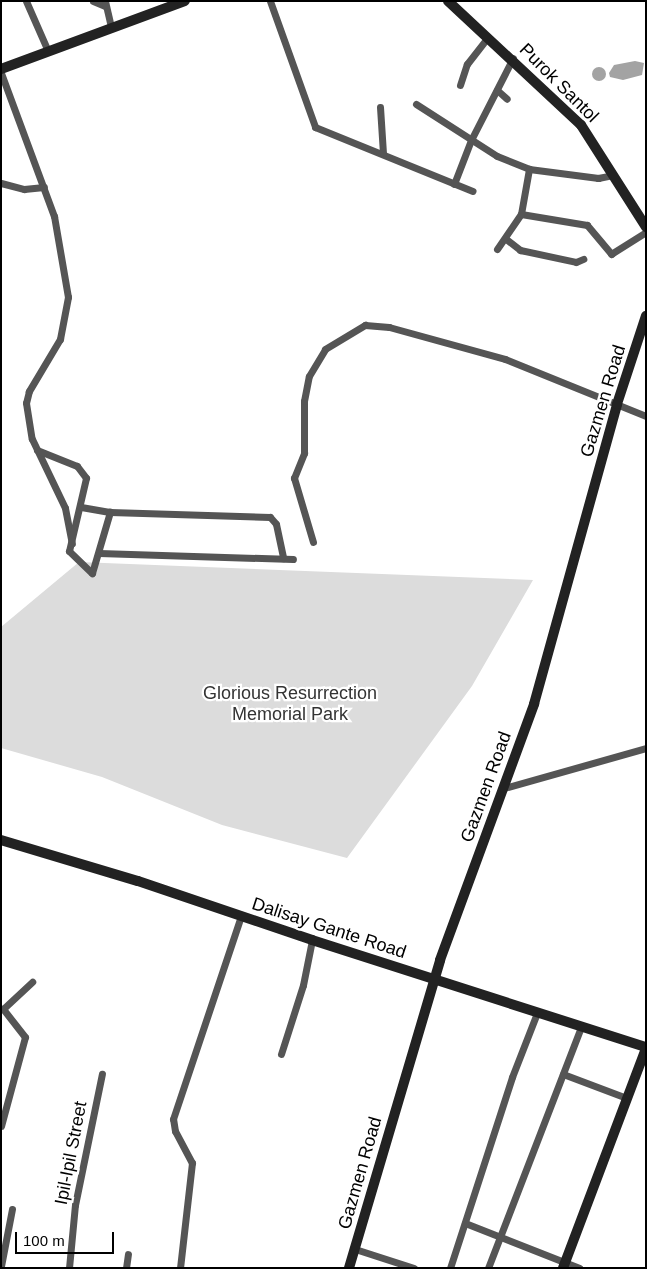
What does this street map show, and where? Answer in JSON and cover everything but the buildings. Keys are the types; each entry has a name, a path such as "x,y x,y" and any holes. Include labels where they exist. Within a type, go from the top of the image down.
{"street":[{"path":"26,1 48,51"},
{"path":"93,1 105,4 111,28"},
{"path":"270,1 311,122 341,140 383,153 473,191"},
{"name":"Purok Santol","path":"448,1 513,58 581,125 646,227"},
{"path":"1,68 181,2"},
{"path":"460,85 467,64 488,37"},
{"path":"454,184 471,140 513,58"},
{"path":"1,73 54,216 68,297 60,339 27,397 28,422 37,450 70,521 72,543"},
{"path":"497,90 507,99"},
{"path":"416,104 471,140 529,169 598,178 613,175"},
{"path":"380,107 383,153"},
{"path":"497,249 506,240 521,214 529,169"},
{"path":"1,183 24,189 44,187"},
{"path":"521,214 586,225 611,254 646,232"},
{"path":"506,240 520,250 576,262 583,259"},
{"name":"Gazmen Road","path":"349,1268 434,979 534,704 617,404 646,316"},
{"path":"313,542 294,478 304,453 307,383 312,366 325,349 365,325 389,327 505,359 646,416"},
{"path":"37,450 77,466 83,472 86,485 69,551 92,573 110,512"},
{"path":"81,507 110,512 270,517 276,524 283,558"},
{"path":"99,553 293,559"},
{"path":"504,788 646,748"},
{"name":"Dalisay Gante Road","path":"1,840 646,1048"},
{"path":"180,1268 192,1163 175,1131 173,1119 241,916"},
{"path":"281,1054 303,985 312,940"},
{"path":"1,1126 25,1036 3,1009 32,982"},
{"path":"450,1268 512,1077 537,1013"},
{"path":"488,1268 581,1027"},
{"path":"564,1265 646,1048"},
{"name":"Ipil-Ipil Street","path":"69,1268 75,1205 102,1074"},
{"path":"563,1074 627,1098"},
{"path":"1,1266 12,1209"},
{"path":"465,1223 564,1265 579,1268"},
{"path":"355,1249 414,1268"},
{"path":"126,1268 128,1254"}],"green space":[{"name":"Glorious Resurrection Memorial Park","path":"79,562 533,580 472,686 347,858 222,825 102,777 1,748 1,627"}],"shaded area":[{"path":"635,61 644,63 642,75 623,80 610,77 609,73 614,65"},
{"path":"596,67 602,67 606,74 602,81 596,81 592,77 592,71"}]}
